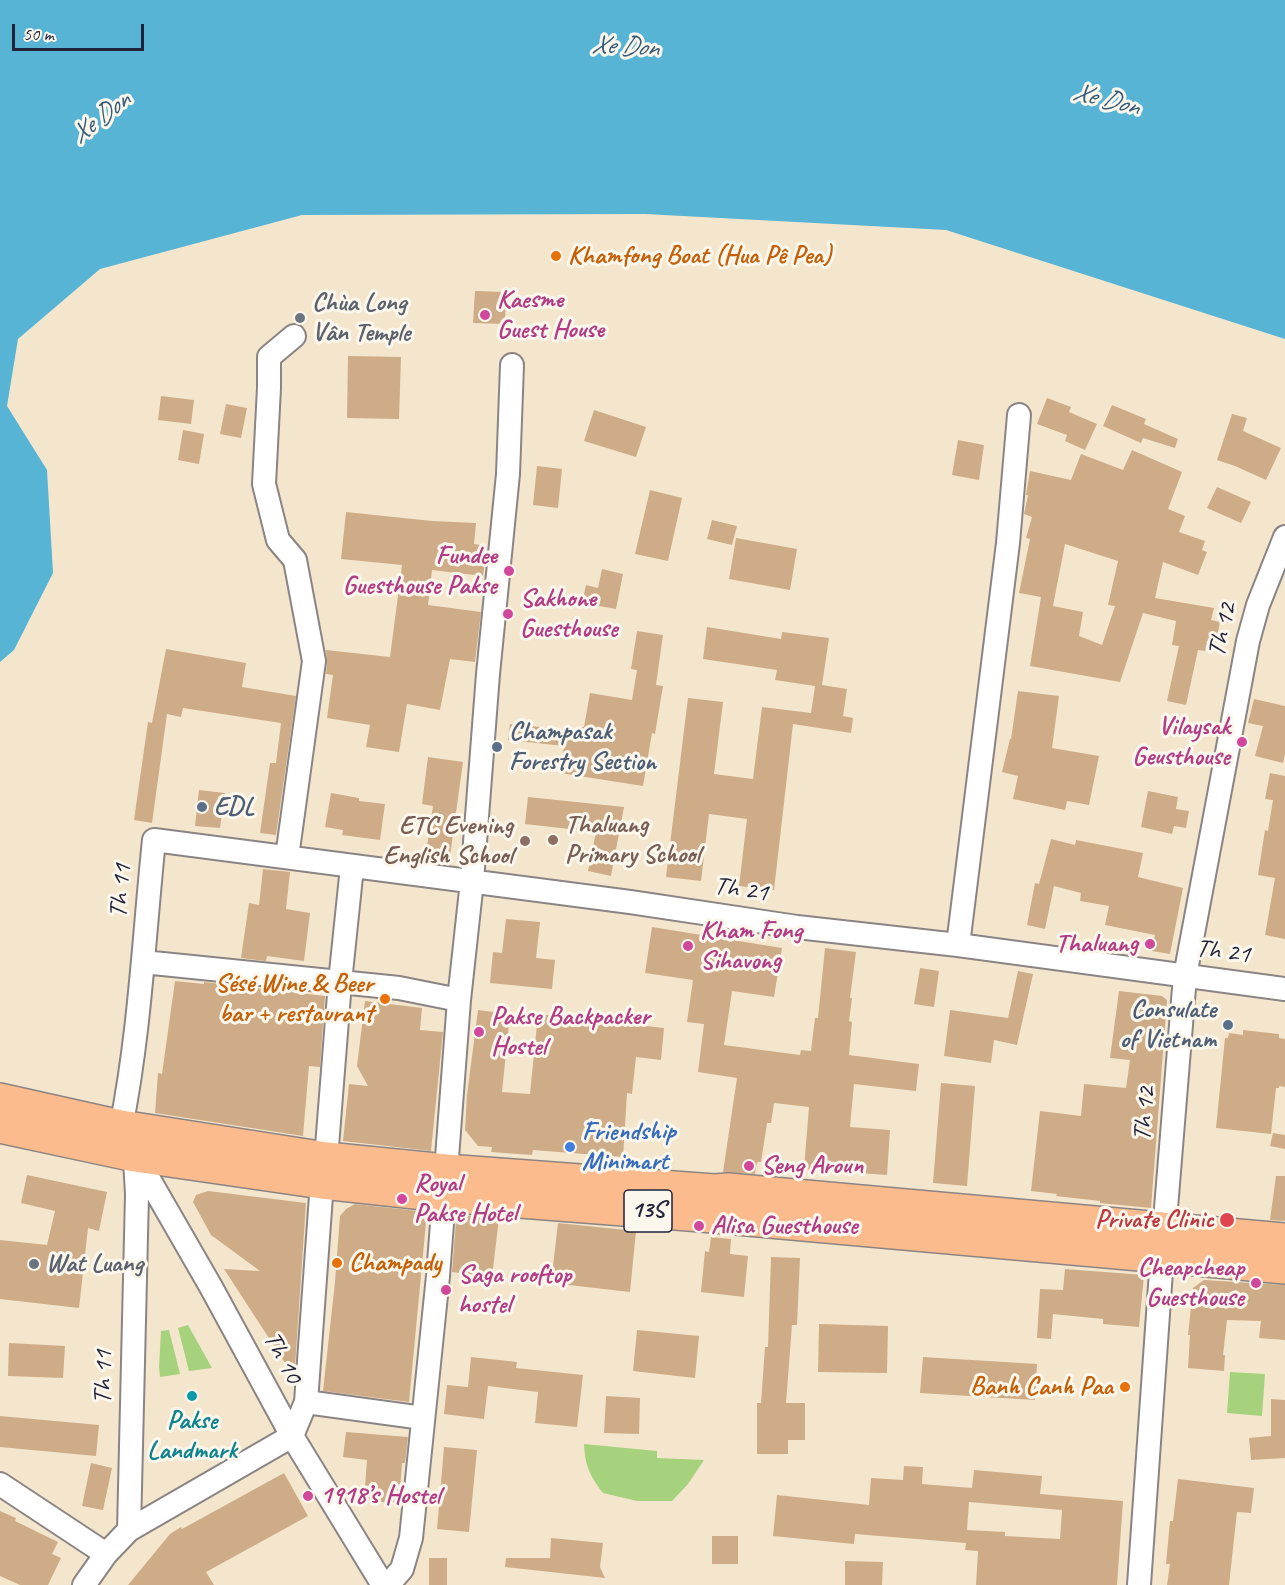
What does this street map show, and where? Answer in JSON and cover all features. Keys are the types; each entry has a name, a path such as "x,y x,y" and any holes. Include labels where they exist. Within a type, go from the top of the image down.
{"highway":[{"name":"13S","path":"9,1115 128,1141 324,1170 714,1216 1163,1243 1285,1240"},
{"name":"13S","path":"1163,1243 1285,1267"}],"street":[{"path":"287,857 314,661 295,560 278,540 264,484 269,388 268,357 294,336"},
{"path":"388,1585 402,1569 411,1538 438,1276 459,1000 472,881 488,674 508,474 512,365"},
{"path":"957,945 1008,543 1019,415"},
{"name":"Th 12","path":"1138,1585 1185,976 1248,641 1258,605 1283,546"},
{"name":"Th 21","path":"154,840 472,881 797,927 957,945 1285,989"},
{"name":"Th 11","path":"129,1530 137,1194 128,1141 126,1103 143,962 154,840"},
{"path":"84,1585 106,1554 129,1530 292,1436 306,1402 340,982 352,867"},
{"path":"143,962 399,988 459,1000"},
{"name":"Th 10","path":"128,1141 292,1436 383,1585"},
{"path":"306,1402 423,1418"},
{"path":"0,1484 106,1554"}],"green space":[{"path":"188,1325 212,1368 189,1371 178,1328"},
{"path":"169,1330 180,1374 160,1377 161,1331"},
{"path":"1230,1372 1265,1374 1262,1416 1227,1413"},
{"path":"584,1444 657,1451 657,1458 704,1460 688,1484 672,1501 637,1501 603,1493 589,1470"}],"water":[{"name":"Xe Don","path":"0,0 1285,0 1285,339 946,230 645,214 302,215 100,269 18,339 7,406 47,470 53,573 14,650 0,662"}],"building":[{"path":"475,291 506,292 505,324 473,323"},
{"path":"348,356 401,357 399,419 347,418"},
{"path":"161,396 194,400 191,424 158,420"},
{"path":"1047,398 1071,407 1069,412 1097,424 1085,450 1065,441 1067,435 1037,424"},
{"path":"226,404 247,408 241,438 220,434"},
{"path":"1112,405 1146,419 1144,424 1178,439 1175,448 1143,438 1141,443 1103,426"},
{"path":"594,410 646,427 636,457 584,441"},
{"path":"1232,414 1247,418 1243,431 1281,448 1266,480 1217,460"},
{"path":"183,430 204,434 199,464 178,460"},
{"path":"958,440 984,445 979,480 952,475"},
{"path":"1132,450 1182,472 1168,509 1185,516 1179,532 1205,541 1202,550 1207,552 1198,575 1163,562 1155,598 1214,608 1211,620 1220,622 1216,642 1207,641 1205,651 1198,650 1186,705 1167,701 1179,646 1172,645 1176,621 1143,613 1120,682 1030,666 1041,597 1019,593 1030,539 1026,538 1032,517 1024,514 1030,471 1071,480 1081,454 1123,470","holes":["1065,544 1118,561 1108,605 1115,606 1102,645 1079,636 1083,612 1053,606"]},
{"path":"537,466 562,469 558,508 533,505"},
{"path":"1217,487 1251,502 1241,523 1207,508"},
{"path":"650,490 682,498 668,561 635,554"},
{"path":"346,512 476,523 474,544 487,546 483,576 432,570 428,605 481,612 475,662 450,659 440,710 407,704 399,752 366,747 370,725 327,718 333,675 326,674 326,650 390,657 402,565 341,559"},
{"path":"712,520 737,526 732,545 707,539"},
{"path":"736,538 797,549 790,590 729,579"},
{"path":"602,569 623,574 616,609 582,603 586,585 598,588"},
{"path":"707,627 781,639 782,632 829,638 822,685 847,689 843,716 853,718 851,733 793,724 774,890 739,886 747,819 709,814 701,881 666,877 688,698 723,702 714,774 753,779 762,707 811,713 815,686 775,680 777,670 703,659"},
{"path":"637,631 663,635 656,685 663,686 643,786 560,773 564,746 508,740 510,724 581,731 581,727 584,727 590,693 632,700 637,670 631,669"},
{"path":"166,649 246,663 242,687 296,696 276,835 260,833 270,763 276,763 281,723 183,708 181,717 167,714 152,823 134,820 148,722 152,723"},
{"path":"1018,691 1059,696 1052,748 1099,756 1089,805 1067,801 1065,810 1013,799 1018,776 1002,772 1011,739"},
{"path":"1254,699 1285,706 1283,763 1255,756 1263,726 1248,723"},
{"path":"428,757 463,762 449,863 425,860 433,806 422,804"},
{"path":"1270,773 1285,776 1285,939 1265,935 1275,878 1258,875 1265,830 1268,831 1273,800 1265,799"},
{"path":"199,790 225,793 220,828 195,826"},
{"path":"1148,791 1178,797 1176,809 1189,811 1186,828 1174,826 1172,834 1141,827"},
{"path":"331,793 359,798 359,801 385,804 380,840 342,835 343,830 325,827"},
{"path":"528,797 624,807 611,876 588,871 596,832 525,824"},
{"path":"1051,839 1075,845 1076,840 1143,853 1138,877 1183,888 1170,954 1152,951 1155,935 1105,925 1109,906 1080,901 1081,893 1054,886 1045,929 1027,925 1035,883 1039,884"},
{"path":"263,869 290,872 286,909 310,913 304,961 267,956 266,961 241,958 249,903 259,905"},
{"path":"506,919 540,922 536,958 555,960 552,989 490,983 493,952 502,953"},
{"path":"652,927 782,948 774,997 732,991 724,1045 800,1055 801,1050 811,1051 815,1018 818,1018 825,948 856,952 850,998 852,998 849,1021 852,1022 849,1055 919,1064 916,1091 854,1084 850,1127 890,1130 887,1175 804,1169 809,1107 774,1103 771,1123 767,1123 761,1162 757,1162 755,1174 723,1172 737,1078 698,1072 704,1024 687,1022 693,980 645,973"},
{"path":"920,968 939,971 934,1007 914,1004"},
{"path":"1018,971 1033,974 1017,1045 994,1040 991,1063 944,1056 950,1010 1008,1018"},
{"path":"175,981 204,984 204,982 325,996 320,1067 309,1066 303,1136 155,1113 158,1073 162,1074"},
{"path":"1119,991 1162,996 1167,1000 1151,1208 1100,1203 1100,1201 1031,1191 1040,1111 1081,1116 1084,1084 1126,1088 1130,1060 1110,1058"},
{"path":"365,1001 422,1008 420,1030 443,1032 431,1151 343,1141 349,1084 368,1086 357,1066"},
{"path":"478,1010 510,1014 502,1092 530,1094 538,1014 664,1028 661,1060 636,1057 632,1094 627,1093 623,1157 533,1150 532,1155 491,1152 492,1147 478,1146 465,1130"},
{"path":"1243,1030 1279,1034 1279,1038 1285,1039 1285,1087 1276,1088 1271,1134 1216,1128 1225,1038 1228,1038 1229,1033 1243,1035"},
{"path":"941,1083 975,1086 967,1186 933,1183"},
{"path":"1273,1133 1285,1135 1285,1149 1270,1146"},
{"path":"27,1175 107,1192 99,1231 88,1228 79,1308 0,1299 0,1240 47,1245 55,1211 21,1203"},
{"path":"1276,1176 1285,1176 1285,1221 1270,1220"},
{"path":"208,1191 306,1203 295,1367 289,1369 224,1269 260,1271 211,1235 193,1202 196,1195"},
{"path":"355,1204 427,1212 409,1402 323,1391 340,1216"},
{"path":"461,1215 499,1218 492,1277 452,1272 456,1221"},
{"path":"558,1223 636,1231 630,1292 551,1283"},
{"path":"711,1237 731,1239 730,1254 748,1256 744,1297 701,1292 705,1251 709,1252"},
{"path":"771,1257 800,1258 797,1325 792,1325 786,1403 805,1403 805,1440 788,1440 788,1454 757,1454 757,1403 761,1403 765,1347 768,1347"},
{"path":"1065,1269 1144,1275 1139,1327 1103,1324 1103,1319 1053,1314 1051,1339 1037,1338 1040,1289 1063,1290"},
{"path":"1204,1280 1285,1285 1285,1340 1259,1338 1261,1321 1227,1320 1223,1355 1225,1355 1224,1371 1188,1368 1190,1335 1188,1335 1193,1288"},
{"path":"819,1324 888,1326 887,1373 818,1372"},
{"path":"637,1330 699,1336 695,1378 633,1371"},
{"path":"9,1343 65,1346 63,1378 8,1376"},
{"path":"471,1357 517,1362 516,1368 583,1375 577,1427 535,1423 538,1392 488,1386 484,1419 444,1414 447,1385 468,1387"},
{"path":"923,1357 1037,1364 1035,1400 920,1393"},
{"path":"606,1396 640,1398 639,1434 604,1433"},
{"path":"1271,1399 1285,1400 1285,1458 1251,1460 1249,1438 1271,1436"},
{"path":"0,1416 99,1425 96,1456 0,1447"},
{"path":"346,1432 408,1437 405,1463 402,1463 399,1503 364,1501 367,1460 343,1457"},
{"path":"444,1447 477,1450 469,1532 437,1529"},
{"path":"91,1463 112,1468 103,1510 82,1506"},
{"path":"904,1466 923,1467 922,1484 972,1488 974,1470 1042,1476 1040,1494 1123,1501 1117,1585 976,1585 978,1551 965,1550 966,1543 855,1534 854,1544 773,1536 777,1495 869,1505 871,1478 903,1480","holes":["969,1502 1062,1510 1060,1539 1005,1536 1005,1532 967,1530"]},
{"path":"284,1473 308,1516 206,1572 214,1585 128,1585 170,1534"},
{"path":"1178,1479 1254,1488 1251,1513 1237,1512 1229,1585 1167,1585 1170,1564 1166,1564 1170,1521 1173,1521"},
{"path":"0,1511 58,1542 52,1554 61,1558 48,1585 20,1585 0,1576"},
{"path":"712,1536 738,1536 738,1564 712,1564"},
{"path":"551,1538 603,1543 600,1567 605,1578 505,1567 506,1558 550,1558"},
{"path":"429,1558 447,1558 447,1585 429,1585"},
{"path":"845,1561 883,1562 882,1585 845,1585"}],"place":[{"name":"Khamfong Boat (Hua Pê Pea)","path":"556,256"},
{"name":"Kaesme Guest House","path":"485,315"},
{"name":"Chùa Long Vân Temple","path":"300,318"},
{"name":"Fundee Guesthouse Pakse","path":"509,571"},
{"name":"Sakhone Guesthouse","path":"508,614"},
{"name":"Vilaysak Geusthouse","path":"1242,742"},
{"name":"Champasak Forestry Section","path":"497,747"},
{"name":"EDL","path":"202,807"},
{"name":"Thaluang Primary School","path":"553,840"},
{"name":"ETC Evening English School","path":"525,841"},
{"name":"Thaluang","path":"1150,944"},
{"name":"Kham Fong Sihavong","path":"688,946"},
{"name":"Sésé Wine & Beer bar + restaurant","path":"385,999"},
{"name":"Consulate of Vietnam","path":"1228,1025"},
{"name":"Pakse Backpacker Hostel","path":"479,1032"},
{"name":"Friendship Minimart","path":"570,1147"},
{"name":"Seng Aroun","path":"749,1166"},
{"name":"Royal Pakse Hotel","path":"402,1199"},
{"name":"Private Clinic","path":"1227,1220"},
{"name":"Alisa Guesthouse","path":"699,1226"},
{"name":"Champady","path":"337,1263"},
{"name":"Wat Luang","path":"34,1264"},
{"name":"Cheapcheap Guesthouse","path":"1256,1283"},
{"name":"Saga rooftop hostel","path":"446,1290"},
{"name":"Banh Canh Paa","path":"1125,1387"},
{"name":"Pakse Landmark","path":"192,1396"},
{"name":"1918’s Hostel","path":"308,1496"}]}
